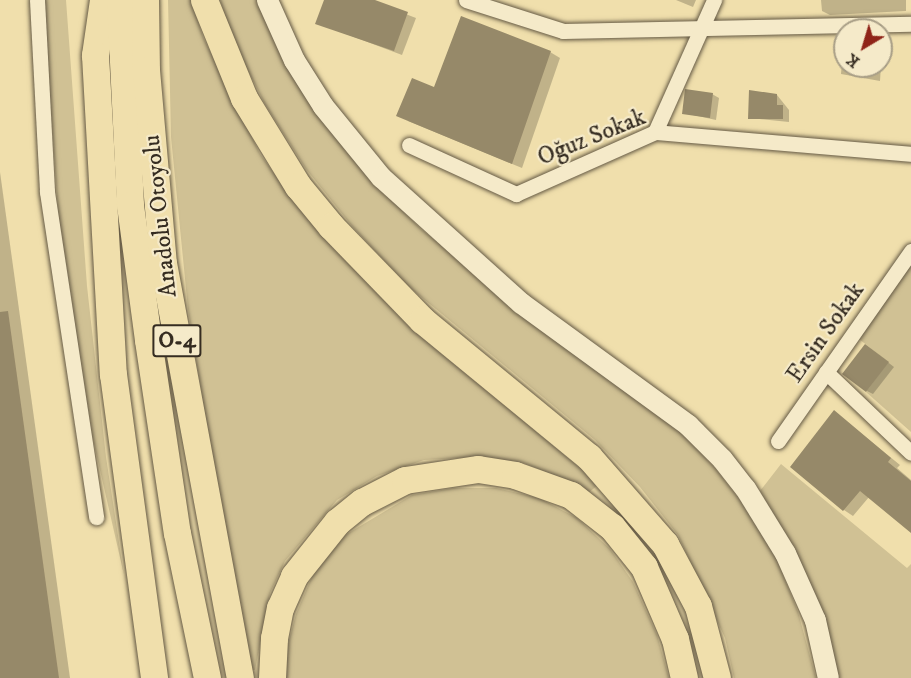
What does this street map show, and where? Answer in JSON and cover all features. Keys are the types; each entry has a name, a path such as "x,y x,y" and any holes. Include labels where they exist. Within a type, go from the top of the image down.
{"highway":[{"path":"103,0 95,54 112,375 154,678"},
{"name":"Anadolu Otoyolu","path":"120,0 130,205 177,533 207,678"},
{"name":"Anadolu Otoyolu","path":"145,0 146,70 163,262 240,678"},
{"path":"204,0 244,98 298,186 331,226 422,320 589,457 665,544 698,606 717,678"},
{"path":"272,678 274,638 280,608 294,576 337,522 362,502 405,480 478,469 515,476 571,495 612,527 644,567 675,639 684,678"}],"street":[{"path":"37,0 47,192 96,517"},
{"path":"267,0 305,79 381,177 521,303 688,425 722,459 745,488 785,554 815,620 828,678"},
{"path":"466,0 563,31 911,24"},
{"path":"655,132 714,0"},
{"name":"Oğuz Sokak","path":"409,145 516,194 655,132 911,154"},
{"name":"Ersin Sokak","path":"778,441 911,251"},
{"path":"826,372 911,453"}],"shaded area":[{"path":"43,0 66,0 87,286 106,457 124,575 89,422 61,251"},
{"path":"168,0 191,0 203,37 260,154 298,206 339,253 420,334 599,484 587,494 565,480 524,463 477,457 424,460 377,476 337,500 285,561 270,593 255,670 246,670 188,309 171,137"},
{"path":"220,0 257,0 372,181 422,230 680,431 715,468 750,513 777,560 798,612 816,678 734,678 725,638 678,535 640,487 595,440 408,286 352,226 306,169 265,104 235,45"},
{"path":"911,265 911,432 866,392 888,362 859,339"},
{"path":"781,464 907,568 911,564 911,678 837,678 792,547 760,491"},
{"path":"454,488 496,488 539,498 577,518 610,549 633,582 657,635 669,678 286,678 285,656 296,614 314,572 342,537 412,495"}],"building":[{"path":"324,0 375,0 408,12 394,51 315,24"},
{"path":"461,16 551,51 512,164 396,116 412,78 434,87"},
{"path":"685,89 713,93 710,118 682,114"},
{"path":"749,90 777,94 777,105 783,105 783,119 748,119"},
{"path":"8,311 59,678 0,678 0,312"},
{"path":"865,344 889,362 866,392 842,374"},
{"path":"834,410 891,458 888,462 911,481 911,533 860,491 843,511 790,467"}]}
